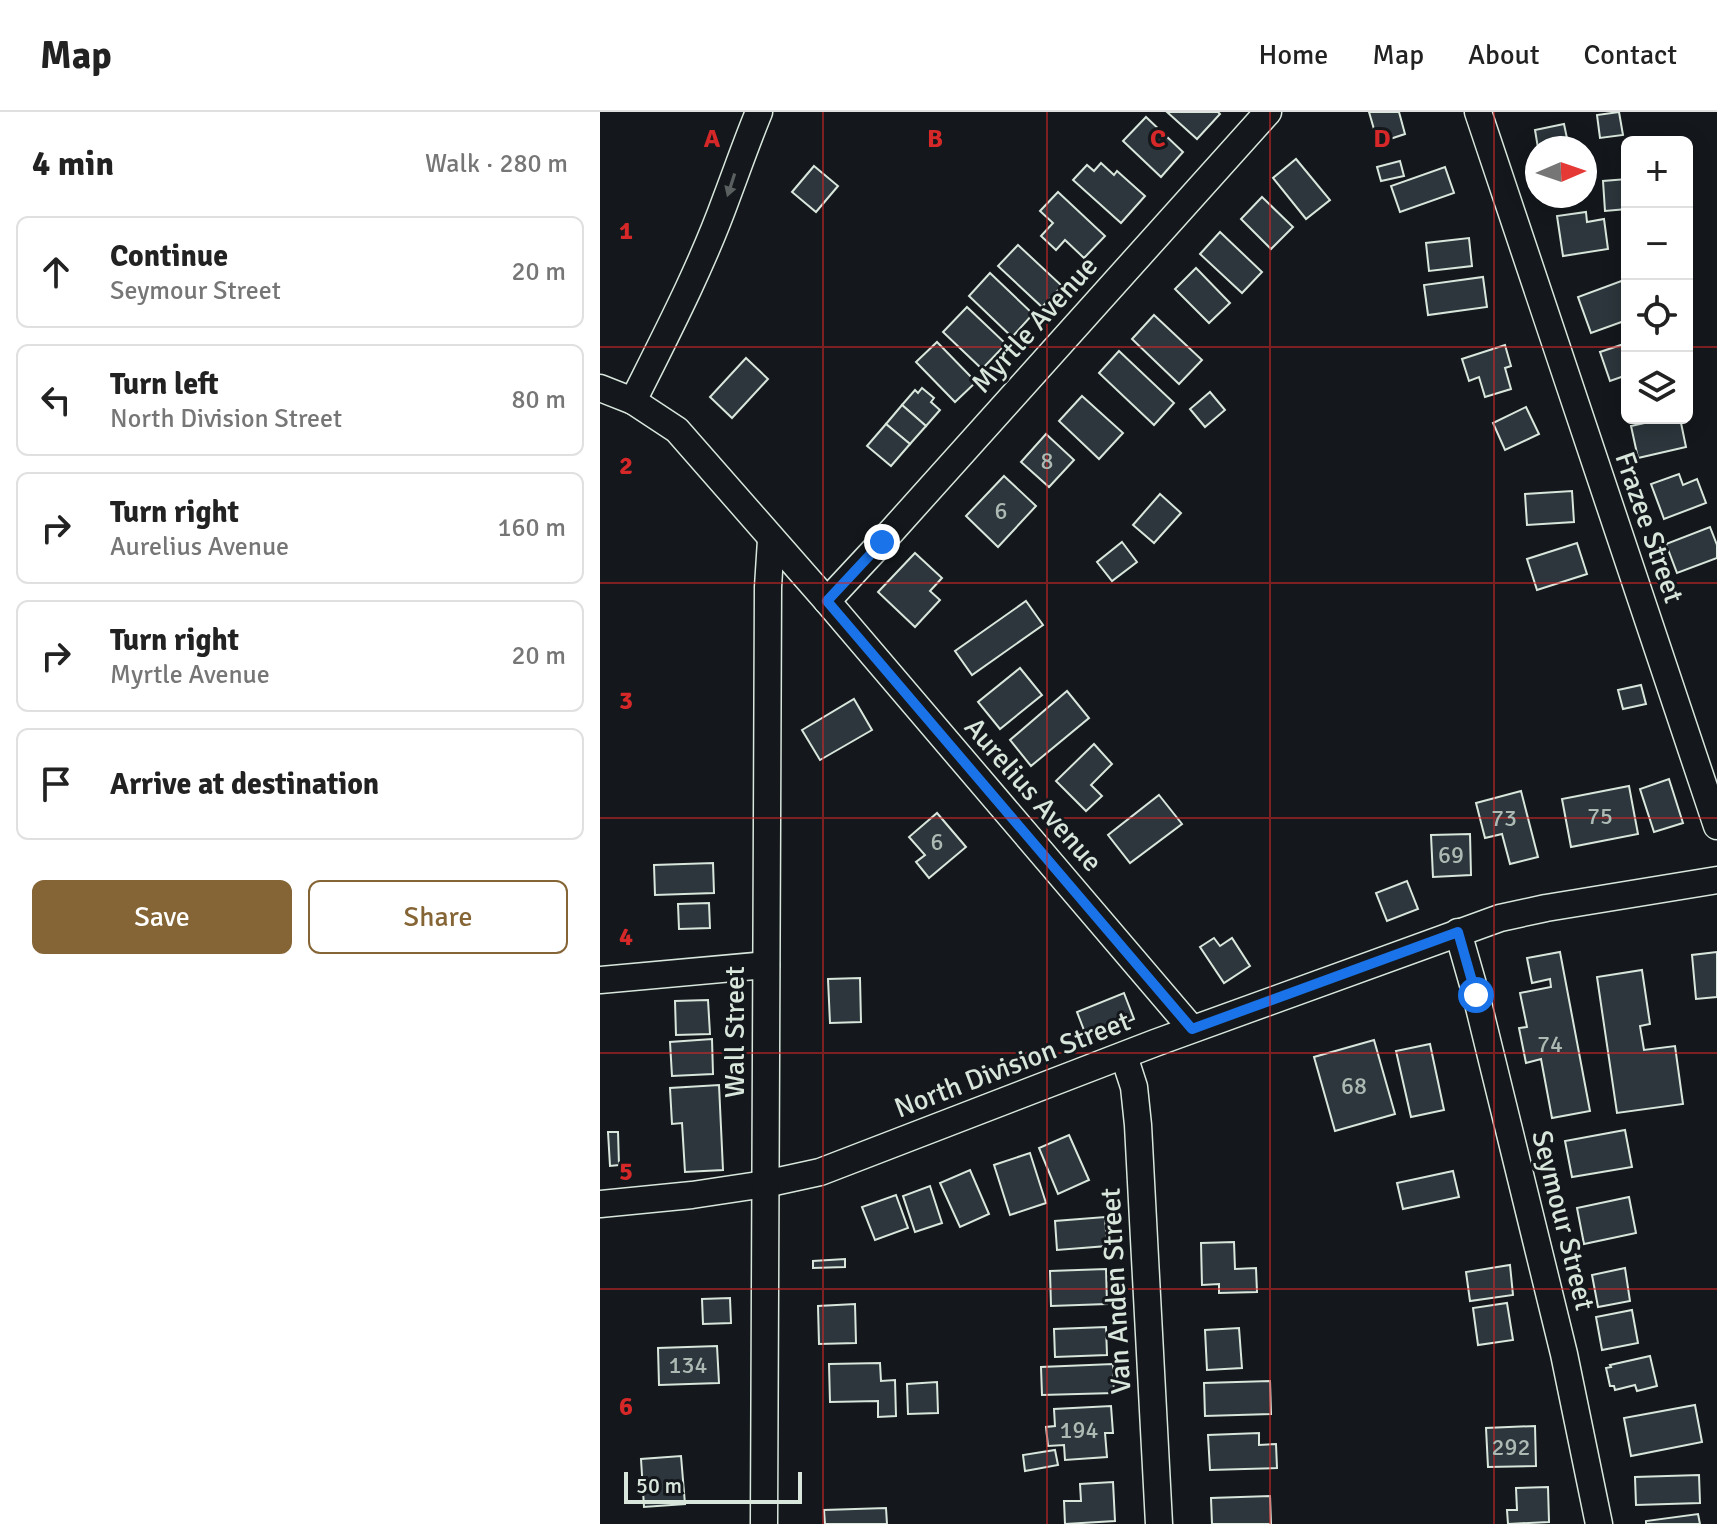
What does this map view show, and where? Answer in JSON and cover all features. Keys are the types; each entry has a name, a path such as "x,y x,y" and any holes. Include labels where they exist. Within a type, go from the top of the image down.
{"street":[{"path":"616,394 693,278 759,112"},
{"name":"Myrtle Avenue","path":"827,601 1268,112"},
{"name":"Frazee Street","path":"1478,112 1717,826"},
{"name":"Aurelius Avenue","path":"616,394 677,430 1192,1029"},
{"name":"Wall Street","path":"764,1524 768,603 771,540"},
{"name":"North Division Street","path":"600,1204 692,1195 820,1172 1192,1029 1500,918 1717,880"},
{"name":"Seymour Street","path":"1458,932 1564,1354 1599,1524"},
{"path":"600,980 766,965"},
{"name":"Van Anden Street","path":"1124,1056 1134,1087 1138,1125 1159,1524"}],"building":[{"path":"1167,112 1218,112 1220,114 1197,139"},
{"path":"1369,112 1399,112 1405,134 1378,143"},
{"path":"1619,112 1623,135 1600,138 1597,115"},
{"path":"1146,117 1183,152 1161,177 1123,141"},
{"path":"1564,124 1566,136 1536,136 1535,130"},
{"path":"1296,159 1330,200 1306,219 1273,178"},
{"path":"1400,161 1404,176 1381,181 1377,167"},
{"path":"1101,163 1114,175 1117,171 1145,196 1121,223 1073,180 1087,165 1094,171"},
{"path":"814,166 838,186 816,212 792,192"},
{"path":"1445,167 1454,193 1400,212 1391,186"},
{"path":"1621,180 1621,210 1605,211 1603,181"},
{"path":"1058,192 1105,236 1084,258 1065,240 1056,250 1041,236 1053,223 1040,211"},
{"path":"1262,197 1293,227 1271,249 1241,219"},
{"path":"1586,212 1587,222 1604,219 1608,249 1563,256 1557,216"},
{"path":"1220,232 1262,272 1242,293 1200,254"},
{"path":"1469,238 1472,266 1429,271 1426,243"},
{"path":"1018,245 1062,286 1042,307 998,266"},
{"path":"1196,268 1230,303 1209,323 1175,289"},
{"path":"990,273 1033,314 1012,337 969,296"},
{"path":"1483,277 1487,307 1428,315 1424,285"},
{"path":"1621,281 1621,322 1591,333 1578,297"},
{"path":"967,307 1006,344 982,369 943,332"},
{"path":"1154,315 1202,360 1179,384 1132,339"},
{"path":"937,342 976,382 955,402 916,362"},
{"path":"1505,345 1511,366 1505,368 1511,389 1485,397 1479,377 1469,381 1462,359"},
{"path":"1621,345 1621,377 1610,381 1600,352"},
{"path":"1119,351 1174,403 1154,425 1099,373"},
{"path":"746,358 768,379 732,418 710,397"},
{"path":"922,388 934,398 931,402 940,410 926,426 902,405 915,390 918,393"},
{"path":"1210,392 1225,410 1205,427 1190,409"},
{"path":"1082,396 1123,433 1099,459 1059,421"},
{"path":"902,405 926,426 910,444 886,424"},
{"path":"1526,407 1539,434 1505,450 1493,423"},
{"path":"886,424 910,444 891,466 867,446"},
{"path":"1681,424 1686,447 1638,458 1631,426"},
{"path":"1046,434 1074,460 1049,487 1021,462"},
{"path":"1679,474 1683,485 1697,479 1706,503 1664,519 1651,484"},
{"path":"1004,476 1036,506 998,547 966,516"},
{"path":"1572,491 1574,522 1527,525 1525,494"},
{"path":"1160,494 1181,513 1154,543 1133,525"},
{"path":"1710,527 1717,545 1717,558 1677,573 1666,544"},
{"path":"1122,542 1137,562 1112,581 1097,562"},
{"path":"1577,543 1587,574 1537,590 1527,559"},
{"path":"915,553 942,578 930,591 940,600 915,627 878,592"},
{"path":"1026,601 1043,625 972,675 955,651"},
{"path":"1020,668 1042,695 1000,729 978,702"},
{"path":"1641,685 1646,704 1623,709 1618,690"},
{"path":"1067,691 1089,718 1031,766 1010,740"},
{"path":"854,699 872,730 820,760 802,730"},
{"path":"1094,744 1112,764 1091,785 1102,796 1086,811 1056,781"},
{"path":"1669,779 1683,823 1654,832 1640,789"},
{"path":"1629,786 1638,834 1571,847 1562,799"},
{"path":"1521,791 1538,857 1510,864 1502,834 1485,838 1476,803"},
{"path":"1159,795 1182,824 1130,863 1108,835"},
{"path":"937,813 966,847 929,878 916,862 925,855 909,837"},
{"path":"1470,834 1471,875 1433,877 1431,835"},
{"path":"713,863 714,893 655,895 654,865"},
{"path":"1407,881 1418,909 1387,921 1376,893"},
{"path":"709,903 710,928 679,929 678,904"},
{"path":"1214,938 1220,946 1232,938 1250,966 1224,983 1200,947"},
{"path":"1560,952 1590,1111 1552,1118 1541,1059 1526,1063 1519,1028 1527,1027 1520,993 1551,987 1550,979 1532,983 1527,958"},
{"path":"1717,952 1717,997 1696,999 1692,955"},
{"path":"1642,970 1650,1024 1640,1026 1644,1050 1675,1046 1683,1104 1617,1113 1597,977"},
{"path":"860,978 861,1022 830,1023 828,979"},
{"path":"1124,993 1134,1019 1087,1038 1077,1012"},
{"path":"708,1000 710,1034 676,1035 675,1001"},
{"path":"712,1039 713,1074 672,1076 670,1042"},
{"path":"1374,1040 1395,1114 1335,1131 1314,1057"},
{"path":"1430,1044 1444,1110 1411,1117 1396,1051"},
{"path":"719,1085 723,1170 685,1172 682,1123 672,1124 670,1088"},
{"path":"1625,1130 1632,1167 1572,1177 1565,1141"},
{"path":"608,1132 618,1132 619,1165 610,1166"},
{"path":"1069,1135 1089,1180 1058,1194 1039,1148"},
{"path":"1030,1153 1046,1203 1010,1215 994,1165"},
{"path":"970,1170 989,1214 960,1227 940,1183"},
{"path":"1453,1171 1459,1197 1403,1209 1397,1183"},
{"path":"930,1186 942,1223 915,1232 903,1196"},
{"path":"896,1195 908,1228 875,1240 862,1207"},
{"path":"1629,1197 1636,1233 1584,1244 1577,1208"},
{"path":"1105,1217 1107,1246 1057,1250 1055,1221"},
{"path":"1234,1242 1235,1269 1256,1268 1257,1292 1219,1293 1219,1284 1202,1285 1201,1243"},
{"path":"845,1259 845,1267 813,1268 813,1261"},
{"path":"1510,1265 1513,1295 1470,1301 1466,1272"},
{"path":"1625,1268 1630,1301 1598,1307 1592,1275"},
{"path":"1106,1269 1107,1304 1051,1306 1050,1271"},
{"path":"730,1298 731,1323 703,1324 702,1299"},
{"path":"1507,1303 1513,1340 1478,1345 1473,1308"},
{"path":"855,1304 856,1343 819,1344 818,1306"},
{"path":"1632,1310 1638,1343 1602,1350 1596,1317"},
{"path":"1106,1327 1107,1355 1055,1357 1054,1329"},
{"path":"1239,1328 1242,1368 1207,1370 1205,1330"},
{"path":"717,1346 719,1383 659,1385 658,1348"},
{"path":"1650,1356 1657,1386 1637,1391 1635,1385 1615,1390 1614,1386 1610,1386 1606,1368 1610,1365"},
{"path":"880,1363 881,1381 895,1380 896,1416 878,1417 878,1401 830,1402 829,1364"},
{"path":"1113,1364 1114,1393 1042,1395 1041,1367"},
{"path":"1270,1381 1271,1414 1205,1416 1204,1383"},
{"path":"937,1382 938,1413 908,1414 907,1384"},
{"path":"1695,1405 1702,1442 1631,1456 1624,1418"},
{"path":"1111,1406 1113,1433 1105,1433 1107,1457 1065,1460 1064,1445 1048,1446 1046,1427 1055,1426 1054,1409"},
{"path":"1535,1426 1536,1466 1488,1467 1486,1428"},
{"path":"1259,1433 1259,1445 1276,1444 1277,1468 1210,1470 1208,1435"},
{"path":"1055,1450 1058,1465 1025,1471 1023,1455"},
{"path":"681,1456 685,1504 644,1507 641,1459"},
{"path":"1699,1475 1700,1503 1636,1505 1635,1477"},
{"path":"1113,1482 1115,1521 1065,1524 1064,1501 1081,1501 1080,1484"},
{"path":"1548,1487 1549,1522 1508,1524 1507,1510 1517,1510 1516,1488"},
{"path":"1270,1496 1271,1524 1212,1524 1211,1498"},
{"path":"886,1508 887,1524 825,1524 824,1510"},
{"path":"1698,1514 1700,1524 1646,1524 1646,1521"}],"route":[{"path":"882,542 827,601 1192,1029 1458,932 1476,995"}]}
